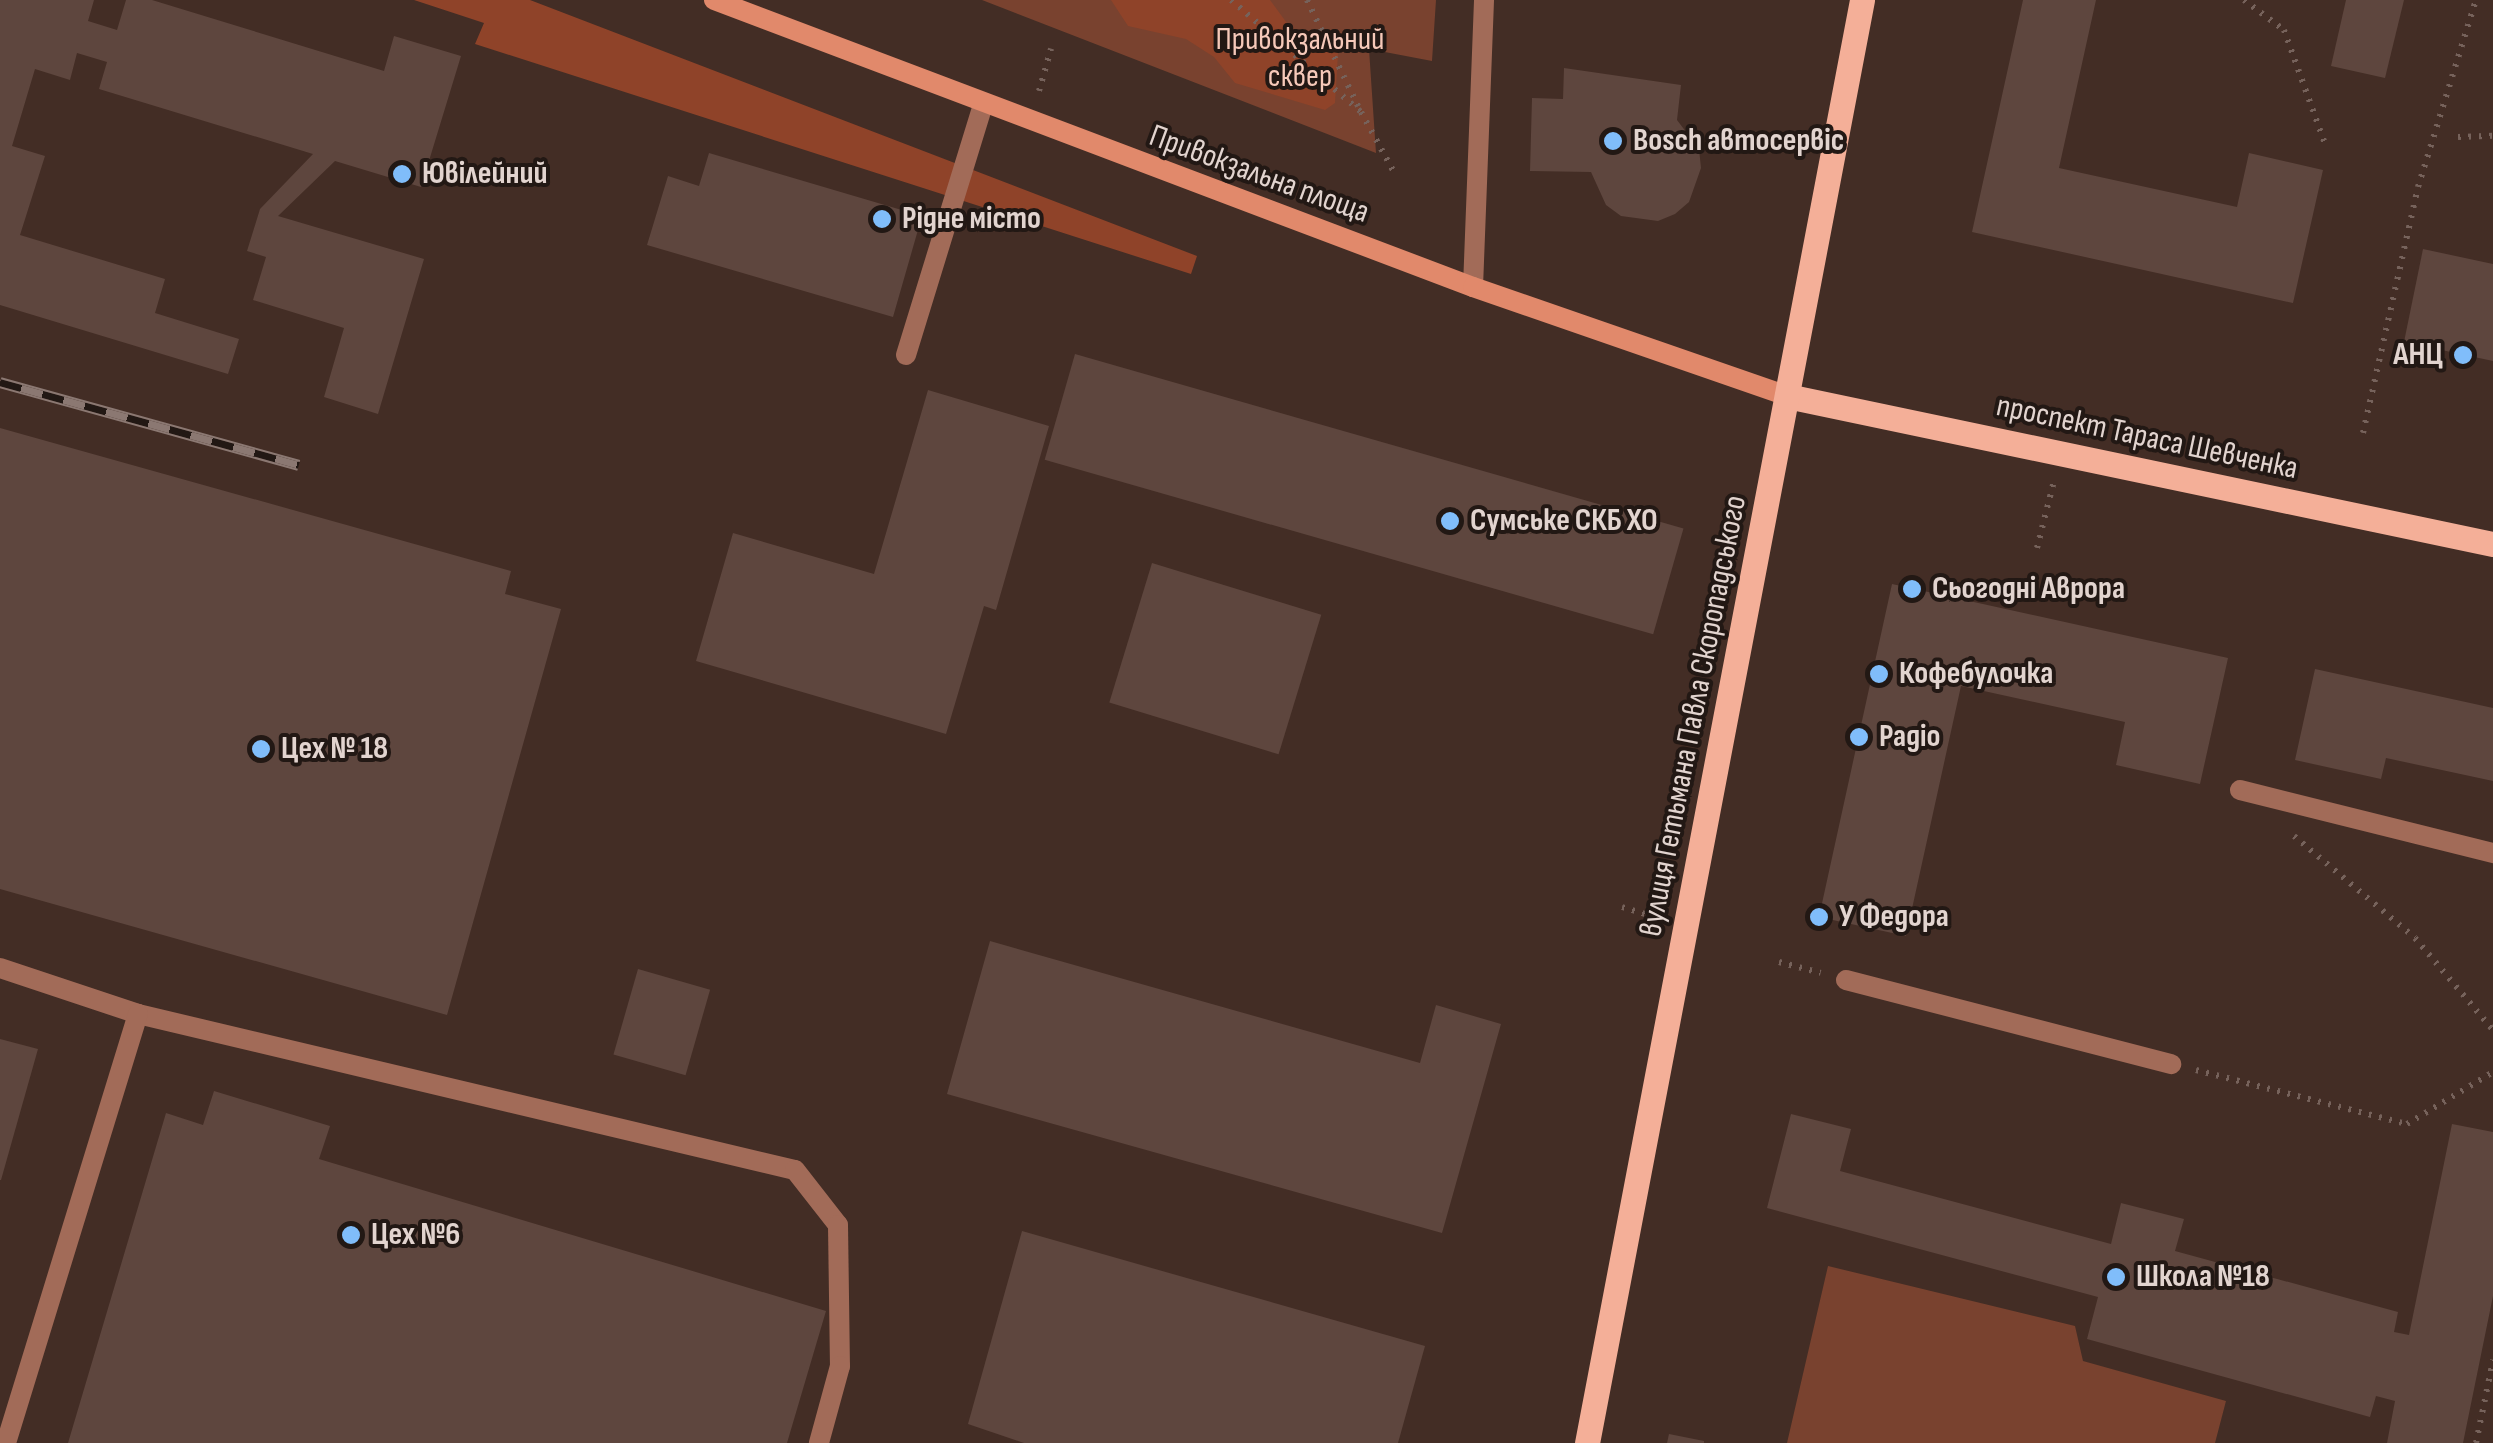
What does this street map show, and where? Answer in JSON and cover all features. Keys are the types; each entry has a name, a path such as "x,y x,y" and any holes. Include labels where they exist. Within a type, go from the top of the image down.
{"main road":[{"name":"Привокзальна площа","path":"714,0 983,105 1473,286 1787,396"},
{"name":"вулиця Гетьмана Павла Скоропадського","path":"1587,1443 1862,0"},
{"name":"проспект Тараса Шевченка","path":"1787,396 2493,544"}],"lane":[{"path":"1473,286 1484,0"},
{"path":"906,355 983,105"},
{"path":"2240,790 2493,853"},
{"path":"0,968 138,1014 795,1170 838,1225 840,1366 819,1443"},
{"path":"1846,980 2171,1064"},
{"path":"6,1443 138,1014"}],"path":[{"path":"1230,0 1361,112"},
{"path":"1307,0 1394,174"},
{"path":"2244,0 2284,30 2324,144"},
{"path":"2363,433 2418,187 2476,0"},
{"path":"1030,122 1050,49"},
{"path":"2458,137 2493,136"},
{"path":"2037,548 2061,454"},
{"path":"2284,827 2415,938 2493,1030"},
{"path":"1779,962 1846,980"},
{"path":"2171,1064 2407,1124 2493,1072"},
{"path":"2476,1443 2493,1360"}],"green space":[{"path":"414,0 530,0 1197,256 1191,274 475,44 484,23"},
{"name":"Привокзальний сквер","path":"982,0 1436,0 1432,61 1369,49 1376,153"},
{"path":"1111,0 1270,0 1295,34 1338,53 1335,103 1325,110 1235,83 1214,57 1186,39 1128,26"},
{"path":"1828,1266 2075,1326 2083,1361 2226,1401 2215,1443 1787,1443"}],"building":[{"name":"Ювілейний","path":"0,0 94,0 88,21 117,30 126,0 152,0 384,71 394,36 461,56 421,187 335,161 278,216 424,259 378,414 324,397 344,328 253,300 266,257 247,251 260,209 313,154 99,89 107,62 77,53 70,80 35,69 12,146 45,156 20,235 165,279 155,313 239,339 228,374 0,305"},
{"path":"2023,0 2096,0 2059,168 2237,207 2249,153 2323,170 2293,303 1972,232"},
{"path":"2346,0 2404,0 2385,78 2331,66"},
{"name":"Bosch автосервіс","path":"1564,68 1681,85 1677,120 1699,149 1701,168 1689,202 1675,214 1658,221 1621,216 1606,205 1591,172 1530,171 1532,98 1563,99"},
{"path":"709,153 922,216 893,317 647,245 668,176 699,186"},
{"path":"2423,249 2493,264 2493,361 2404,342"},
{"name":"Сумське СКБ ХО","path":"1075,354 1683,528 1653,634 1045,460"},
{"path":"928,390 1049,426 996,610 984,606 946,734 696,661 733,533 874,574"},
{"name":"Цех № 18","path":"0,428 511,571 505,594 561,609 447,1015 0,889"},
{"path":"1152,563 1321,615 1279,754 1109,703"},
{"path":"1892,584 2228,658 2200,784 2116,765 2125,722 1961,686 1906,936 1819,917"},
{"path":"2315,669 2493,708 2493,781 2386,758 2381,779 2295,760"},
{"path":"990,941 1420,1063 1436,1005 1501,1024 1442,1233 947,1094"},
{"path":"638,969 710,990 686,1075 613,1055"},
{"path":"0,1039 38,1049 1,1180 0,1180"},
{"name":"Цех №6","path":"214,1091 330,1126 319,1159 826,1311 787,1443 68,1443 166,1113 203,1125"},
{"path":"1791,1114 1851,1129 1840,1171 2111,1244 2121,1203 2184,1219 2175,1251 2398,1312 2394,1332 2409,1335 2452,1124 2493,1132 2493,1296 2463,1443 2387,1443 2395,1401 2376,1396 2370,1417 2087,1339 2098,1297 1767,1208"},
{"path":"1022,1231 1425,1346 1398,1443 1024,1443 968,1424"},
{"path":"1669,1434 1704,1441 1704,1443 1667,1443"}],"railway":[{"path":"0,382 299,465"}],"place":[{"name":"Bosch автосервіс","path":"1613,141"},
{"name":"Ювілейний","path":"402,174"},
{"name":"Рідне місто","path":"882,219"},
{"name":"АНЦ","path":"2463,355"},
{"name":"Сумське СКБ ХО","path":"1450,521"},
{"name":"Сьогодні Аврора","path":"1912,589"},
{"name":"Кофебулочка","path":"1879,674"},
{"name":"Радіо","path":"1859,737"},
{"name":"Цех № 18","path":"261,749"},
{"name":"У Федора","path":"1819,917"},
{"name":"Цех №6","path":"351,1235"},
{"name":"Школа №18","path":"2116,1277"}]}
